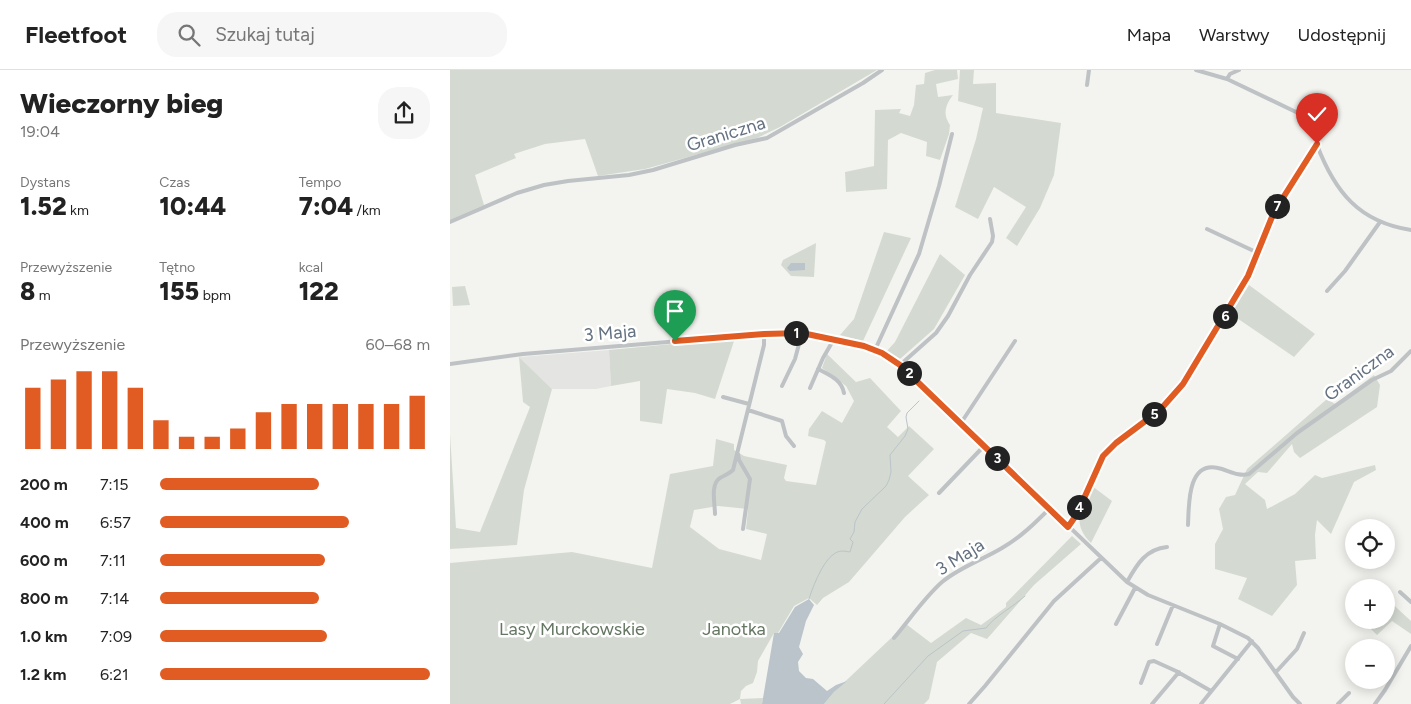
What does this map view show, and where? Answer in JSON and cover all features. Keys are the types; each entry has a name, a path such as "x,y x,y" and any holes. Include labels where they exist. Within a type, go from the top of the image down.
{"street":[{"name":"Graniczna","path":"450,222 517,193 544,185 623,176 653,170 735,145 757,142 863,83 882,70"},
{"path":"1087,85 1090,70"},
{"path":"1196,70 1227,80 1305,118 1313,129 1317,144 1344,194 1359,211 1380,222 1411,230"},
{"path":"1227,80 1230,74 1239,70"},
{"path":"875,350 919,254 952,134"},
{"path":"1068,527 1077,514 1103,456 1116,443 1160,410 1183,384 1241,289 1254,264 1274,212 1317,144"},
{"path":"900,365 936,333 948,316 970,275 992,242 993,236 990,219"},
{"path":"1327,291 1345,271 1380,222"},
{"path":"1208,229 1258,253"},
{"path":"782,386 795,358 802,333"},
{"name":"3 Maja","path":"450,364 515,354 764,334 802,333 875,350 900,365 1127,582 1135,588 1243,635 1252,642 1300,704"},
{"path":"715,514 714,484 718,479 732,472 738,454 764,345 764,334"},
{"path":"810,388 834,339"},
{"path":"960,423 1015,341"},
{"name":"Graniczna","path":"1188,525 1190,493 1200,471 1208,467 1242,475 1249,474 1297,433 1372,380 1391,371 1411,351"},
{"path":"818,369 840,382 844,393"},
{"path":"723,397 749,404"},
{"path":"748,410 782,421 786,436 794,446"},
{"path":"939,494 984,446"},
{"path":"738,454 739,460 750,479 743,529"},
{"name":"3 Maja","path":"894,638 942,582 965,566 1002,548 1026,532 1049,508"},
{"path":"1127,582 1136,567 1148,553 1167,547"},
{"path":"969,704 1054,601 1101,558"},
{"path":"1116,624 1135,588"},
{"path":"1400,592 1411,602"},
{"path":"1157,644 1173,605"},
{"path":"1220,624 1213,646 1238,659"},
{"path":"1276,672 1297,649 1304,633"},
{"path":"1201,704 1252,642"},
{"path":"1375,704 1411,646"},
{"path":"1141,682 1151,661 1179,672 1211,691"},
{"path":"1152,704 1179,672"},
{"path":"1338,704 1349,693"}],"shaded area":[{"path":"791,263 805,263 805,270 790,271 787,268"},
{"path":"609,350 611,386 596,389 552,389 519,357"},
{"path":"809,599 814,605 806,621 799,647 803,654 798,662 799,671 806,678 813,679 827,691 847,681 824,704 762,704 774,633 779,633 795,607"}],"green space":[{"path":"450,70 877,70 780,127 757,138 645,169 598,176 585,139 545,144 514,154 516,158 475,175 484,205 450,220"},
{"path":"935,70 957,70 958,79 936,84 938,97 953,95 946,109 946,117 950,125 949,134 940,160 926,156 927,142 901,133 888,140 887,189 846,192 845,172 874,166 875,110 901,109 899,113 910,116 914,105 916,85 924,84 925,73"},
{"path":"960,70 974,70 973,84 996,83 996,113 1061,123 1054,175 1040,208 1017,246 1006,238 1026,207 994,187 978,219 955,207 976,139 983,108 958,101"},
{"path":"884,232 911,238 863,341 840,335 854,319"},
{"path":"816,243 814,277 791,276 781,265 783,260"},
{"path":"940,254 965,275 934,329 900,359 887,351 895,342"},
{"path":"1249,285 1315,334 1294,357 1231,314"},
{"path":"465,286 470,305 453,306 452,287"},
{"path":"735,338 715,399 695,393 667,389 662,424 640,421 640,381 611,386 609,350"},
{"path":"827,354 856,382 870,378 901,411 887,427 898,437 909,426 934,449 908,476 929,495 905,517 849,582 823,598 817,605 809,598 794,606 778,633 774,633 758,661 753,683 741,691 740,699 730,704 450,704 450,563 572,552 652,568 670,474 713,466 716,439 734,444 734,450 744,456 787,465 784,478 786,481 816,485 826,442 808,436 809,429 822,411 842,423 854,401 846,386 822,368","holes":["718,506 748,509 746,529 767,534 761,560 719,549 690,527 694,510"]},
{"path":"519,357 552,389 524,490 517,545 450,549 450,434 456,528 480,532 530,407 523,402"},
{"path":"1374,375 1380,385 1377,407 1300,458 1294,452 1292,444 1267,473 1258,472 1245,484 1265,500 1267,509 1295,494 1315,475 1322,478 1375,465 1376,470 1354,482 1331,534 1317,520 1315,535 1316,559 1295,561 1297,585 1272,616 1238,599 1247,578 1215,569 1215,544 1223,529 1219,509 1226,497 1235,495 1247,469 1327,399 1335,404"},
{"path":"1092,486 1112,501 1091,543 1081,529 1080,516"},
{"path":"1072,536 1081,544 1034,585 987,639 971,633 937,662 929,699 924,704 824,704 834,692 906,624 931,643 966,618 981,625 1006,607 1006,603"},
{"path":"1395,606 1411,621 1411,634 1395,623"},
{"path":"1371,629 1383,629 1377,635"},
{"path":"763,698 762,704 741,704 740,699"}],"waterway":[{"path":"809,599 819,574 830,557 838,552 850,552 853,542 850,539 854,532 855,522 862,509 886,486 891,472 890,455 905,436 908,429 907,413 919,401"},
{"path":"884,704 928,656 963,631 986,628 994,619 1025,596"}],"route":[{"path":"675,341 802,333 864,346 882,353 900,365 1068,527 1077,514 1103,456 1116,443 1160,410 1183,384 1248,276 1274,212 1317,144"}],"park label":[{"name":"Lasy Murckowskie","path":"572,629"},
{"name":"Janotka","path":"734,629"}]}
